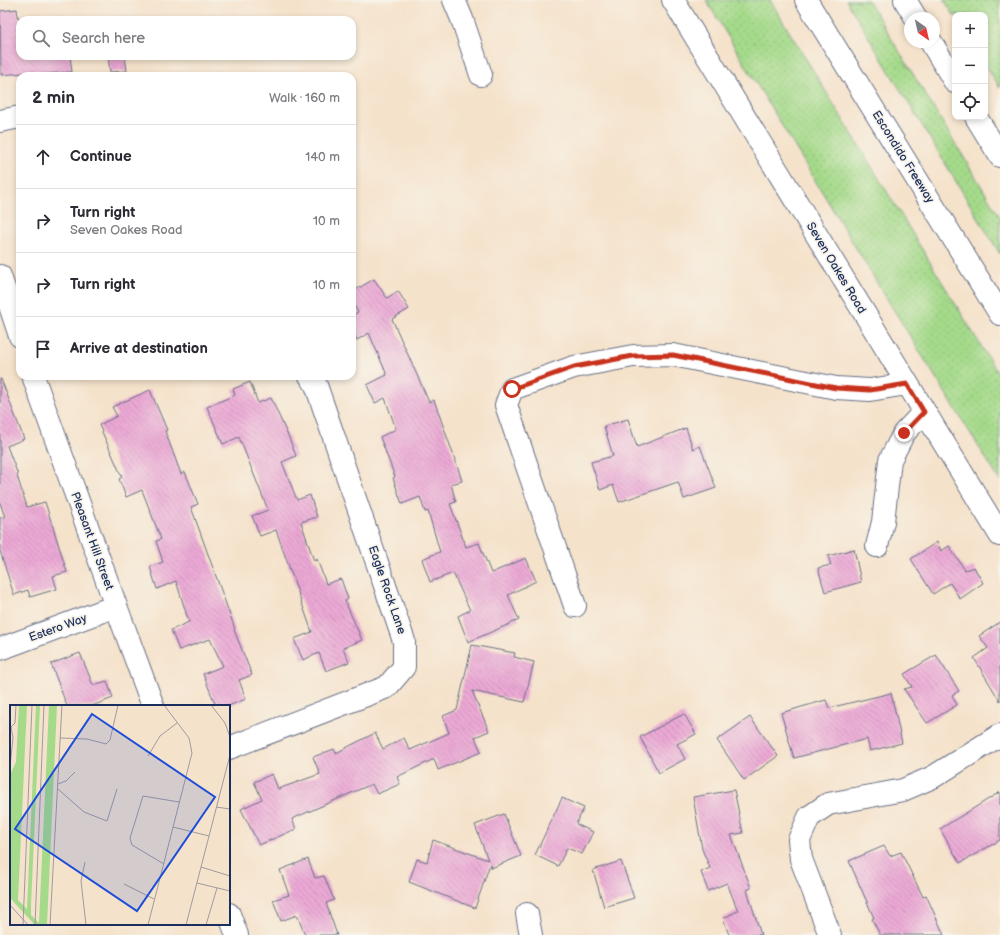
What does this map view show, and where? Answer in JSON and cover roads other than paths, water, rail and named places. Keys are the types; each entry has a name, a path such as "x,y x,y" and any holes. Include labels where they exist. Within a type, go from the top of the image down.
{"main road":[{"path":"454,0 481,75"},
{"name":"Seven Oakes Road","path":"673,0 1000,535"},
{"name":"Escondido Freeway","path":"806,0 1000,314"},
{"path":"905,0 912,12"},
{"path":"934,48 952,77"},
{"path":"0,122 16,118"},
{"path":"978,120 1000,156"},
{"path":"0,276 16,324"},
{"path":"575,606 506,405 512,389 574,367 633,356 673,355 836,388 870,390 907,384"},
{"name":"Pleasant Hill Street","path":"35,380 153,705"},
{"name":"Eagle Rock Lane","path":"230,748 387,687 404,667 404,641 316,385 313,380"},
{"path":"877,546 883,522 890,460 904,433 924,412"},
{"name":"Estero Way","path":"0,649 116,606"},
{"path":"830,935 801,858 799,840 809,817 828,804 903,790 933,777 1000,735"},
{"path":"527,914 531,935"},
{"path":"230,917 237,935"}]}
